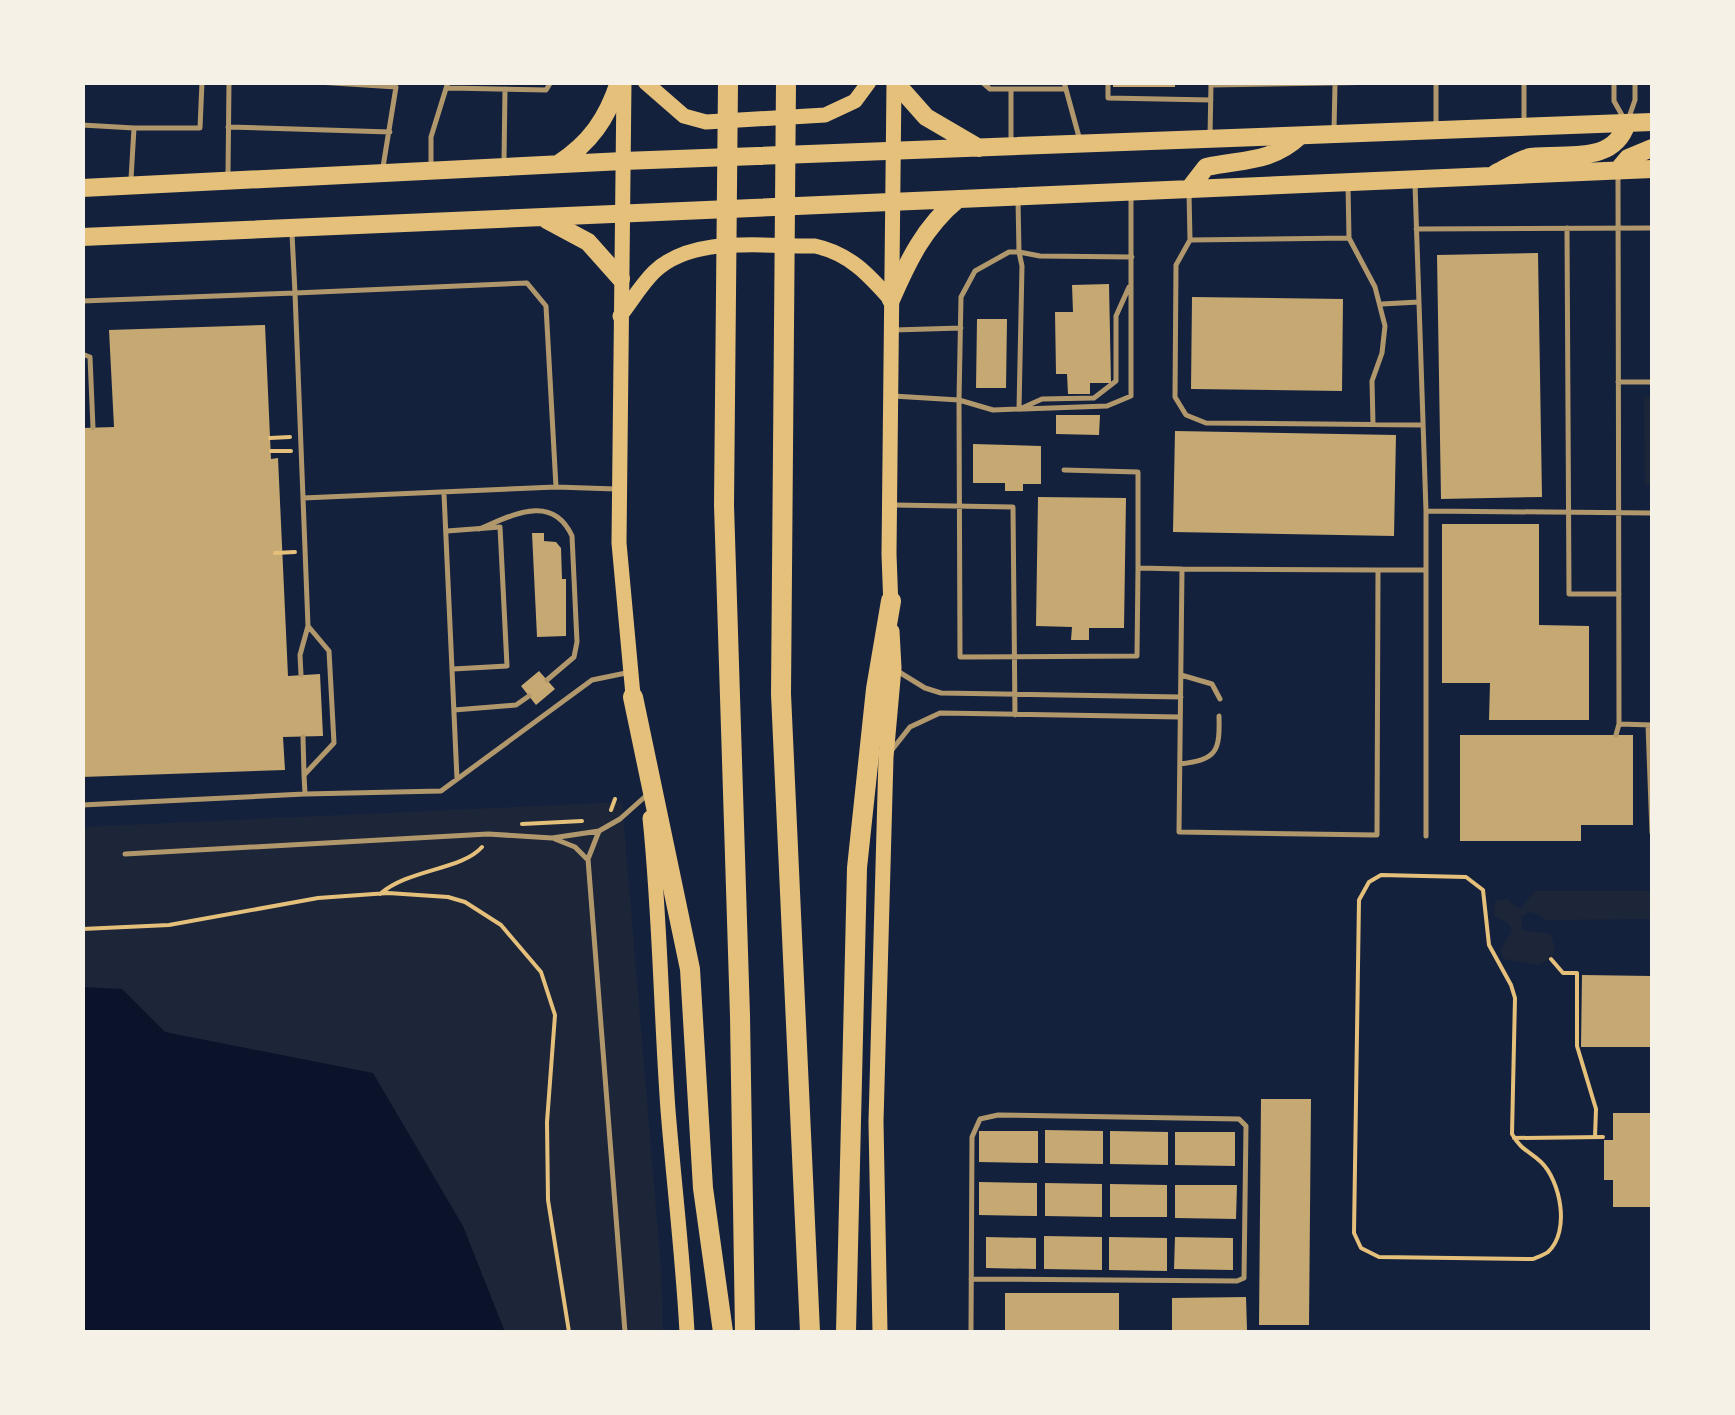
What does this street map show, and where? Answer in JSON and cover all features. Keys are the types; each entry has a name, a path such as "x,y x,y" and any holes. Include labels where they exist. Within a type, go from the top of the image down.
{"highway":[{"path":"728,82 724,505 740,1016 745,1332"},
{"path":"786,82 782,694 810,1332"},
{"path":"846,1332 857,868 876,689 891,601"},
{"path":"633,696 690,969 703,1188 723,1332"}],"main road":[{"path":"622,82 619,489 629,672 648,794 659,906 668,1110 682,1237 687,1332"},
{"path":"557,165 594,134 622,82"},
{"path":"645,82 684,116 706,122 826,115 856,101 869,82"},
{"path":"894,82 926,118 979,148"},
{"path":"880,1332 876,1122 886,757 894,668 889,506 894,82"},
{"path":"82,188 623,162 1652,122"},
{"path":"1491,176 1528,157 1590,155 1609,148 1623,136 1627,123"},
{"path":"1188,189 1206,167 1284,152 1300,136"},
{"path":"1618,170 1628,158 1652,148"},
{"path":"82,237 1652,168"},
{"path":"892,300 920,241 958,199"},
{"path":"542,217 588,242 620,278"},
{"path":"620,316 654,272 676,256 710,248 832,249 850,259 892,300"}],"lane":[{"path":"82,125 200,128 202,82"},
{"path":"228,183 229,82"},
{"path":"318,82 396,84 382,175"},
{"path":"430,172 431,137 448,85 546,90 551,82"},
{"path":"982,82 990,89 1064,86 1082,144"},
{"path":"1108,82 1108,98 1211,100"},
{"path":"1210,140 1211,84 1386,82"},
{"path":"1436,82 1436,131"},
{"path":"1524,82 1524,127"},
{"path":"1614,82 1614,101 1627,123"},
{"path":"1627,123 1635,100 1635,82"},
{"path":"1334,135 1335,84"},
{"path":"504,168 505,89"},
{"path":"1011,147 1012,89"},
{"path":"228,126 390,132"},
{"path":"131,187 134,128"},
{"path":"1616,735 1618,170"},
{"path":"1414,179 1426,511 1426,836"},
{"path":"1348,182 1350,238 1381,304 1385,326 1382,353 1372,381 1372,424"},
{"path":"1188,189 1190,240 1176,265 1176,397 1186,415 1206,422 1423,426"},
{"path":"891,396 959,400 993,410 1107,406 1131,396 1131,192"},
{"path":"1018,196 1022,266 1019,409"},
{"path":"292,228 308,626 300,656 301,675"},
{"path":"1567,228 1569,594 1618,594"},
{"path":"1416,229 1652,228"},
{"path":"1190,240 1350,238"},
{"path":"1064,470 1138,472 1137,656 960,656 960,297 974,271 1009,252 1132,257"},
{"path":"1019,409 1042,399 1094,398 1116,381 1116,316 1132,282"},
{"path":"82,300 527,284 546,306 556,488"},
{"path":"1381,304 1419,302"},
{"path":"890,330 960,328"},
{"path":"82,354 90,357 94,428"},
{"path":"1618,382 1652,382"},
{"path":"303,498 619,489"},
{"path":"444,494 457,780"},
{"path":"889,506 1014,507 1015,715"},
{"path":"479,529 512,513 542,511 558,516 572,536 577,642 574,657 547,680"},
{"path":"1426,511 1652,513"},
{"path":"447,531 500,528 507,666 453,669"},
{"path":"1138,568 1426,570"},
{"path":"1182,569 1180,832 1377,835 1378,570"},
{"path":"304,775 334,743 330,651 308,626"},
{"path":"894,668 925,688 941,693 1180,697"},
{"path":"82,805 442,791 592,680 629,672"},
{"path":"1181,675 1212,684 1220,699"},
{"path":"454,710 516,706 529,696"},
{"path":"886,757 910,728 940,713 1180,717"},
{"path":"1180,764 1198,762 1214,754 1220,742 1219,716"},
{"path":"1619,724 1650,724 1652,833"},
{"path":"303,737 305,794"},
{"path":"125,854 488,834 552,838 599,831 620,819 648,794"},
{"path":"599,831 588,860 625,1332"},
{"path":"552,838 576,846 588,860"},
{"path":"971,1280 1244,1278 1246,1126 1239,1120 998,1115 980,1120 972,1138 971,1280 972,1332"}],"path":[{"path":"270,438 300,437"},
{"path":"271,451 301,451"},
{"path":"275,553 306,552"},
{"path":"606,820 615,800"},
{"path":"380,894 395,880 480,852 488,834 526,823 590,820"},
{"path":"1381,876 1466,876 1483,890 1489,945 1514,998 1514,1138 1520,1149 1540,1161 1558,1190 1559,1229 1548,1252 1533,1259 1379,1257 1361,1248 1354,1233 1359,900 1369,882 1381,876"},
{"path":"82,928 169,925 318,898 380,894 428,895 465,902 501,925 542,972 554,1015 547,1122 548,1200 569,1332"},
{"path":"1551,959 1564,973 1577,973 1577,1046 1596,1108 1595,1137"},
{"path":"1514,1138 1603,1137"}],"shaded area":[{"path":"1644,397 1652,397 1652,485 1645,485"},
{"path":"622,802 663,1332 83,1332 82,827"},
{"path":"1535,891 1652,891 1652,919 1544,920 1529,912 1521,917 1522,930 1551,934 1555,949 1551,959 1538,965 1504,959 1500,950 1512,931 1508,923 1494,916 1495,901 1507,899 1521,908"},
{"path":"83,987 122,989 165,1032 373,1073 463,1226 505,1332 83,1332"}],"building":[{"path":"1113,82 1175,82 1175,87 1113,87"},
{"path":"1538,253 1542,497 1441,499 1437,255"},
{"path":"1109,284 1111,383 1090,383 1090,394 1068,394 1067,374 1056,374 1055,312 1073,312 1072,285"},
{"path":"1192,297 1343,299 1342,391 1191,389"},
{"path":"977,319 1007,319 1006,388 976,388"},
{"path":"265,325 271,459 278,458 288,676 320,674 323,736 283,737 285,770 82,777 82,428 114,427 109,330"},
{"path":"1056,415 1100,415 1099,435 1056,434"},
{"path":"1175,431 1396,435 1394,536 1173,532"},
{"path":"973,444 1041,446 1041,484 1023,484 1023,491 1005,491 1005,483 973,483"},
{"path":"1038,497 1126,498 1124,628 1089,628 1089,640 1071,640 1072,627 1036,626"},
{"path":"1442,524 1539,524 1539,625 1589,626 1589,720 1489,720 1490,683 1442,683"},
{"path":"532,533 544,533 544,541 556,542 561,548 562,579 566,579 566,636 537,637"},
{"path":"539,671 555,689 536,705 521,686"},
{"path":"1460,735 1633,735 1633,825 1581,825 1581,841 1460,841"},
{"path":"1582,975 1652,976 1652,1047 1581,1047"},
{"path":"1261,1099 1311,1099 1309,1325 1259,1325"},
{"path":"1613,1113 1652,1113 1652,1207 1613,1207 1613,1180 1604,1180 1604,1140 1613,1140"},
{"path":"1045,1130 1103,1131 1103,1164 1045,1163"},
{"path":"979,1131 1038,1131 1038,1163 979,1162"},
{"path":"1110,1131 1168,1132 1168,1165 1110,1164"},
{"path":"1175,1132 1235,1132 1235,1166 1175,1165"},
{"path":"979,1182 1037,1183 1037,1216 979,1215"},
{"path":"1045,1183 1102,1184 1102,1217 1045,1216"},
{"path":"1110,1184 1167,1185 1167,1217 1110,1217"},
{"path":"1175,1185 1237,1185 1236,1219 1175,1218"},
{"path":"1044,1236 1102,1237 1102,1270 1044,1269"},
{"path":"986,1237 1036,1238 1036,1269 986,1268"},
{"path":"1109,1237 1167,1238 1167,1271 1109,1270"},
{"path":"1175,1237 1233,1238 1233,1270 1174,1269"},
{"path":"1005,1293 1119,1293 1119,1332 1005,1332"},
{"path":"1246,1297 1247,1330 1172,1330 1172,1298"}]}
